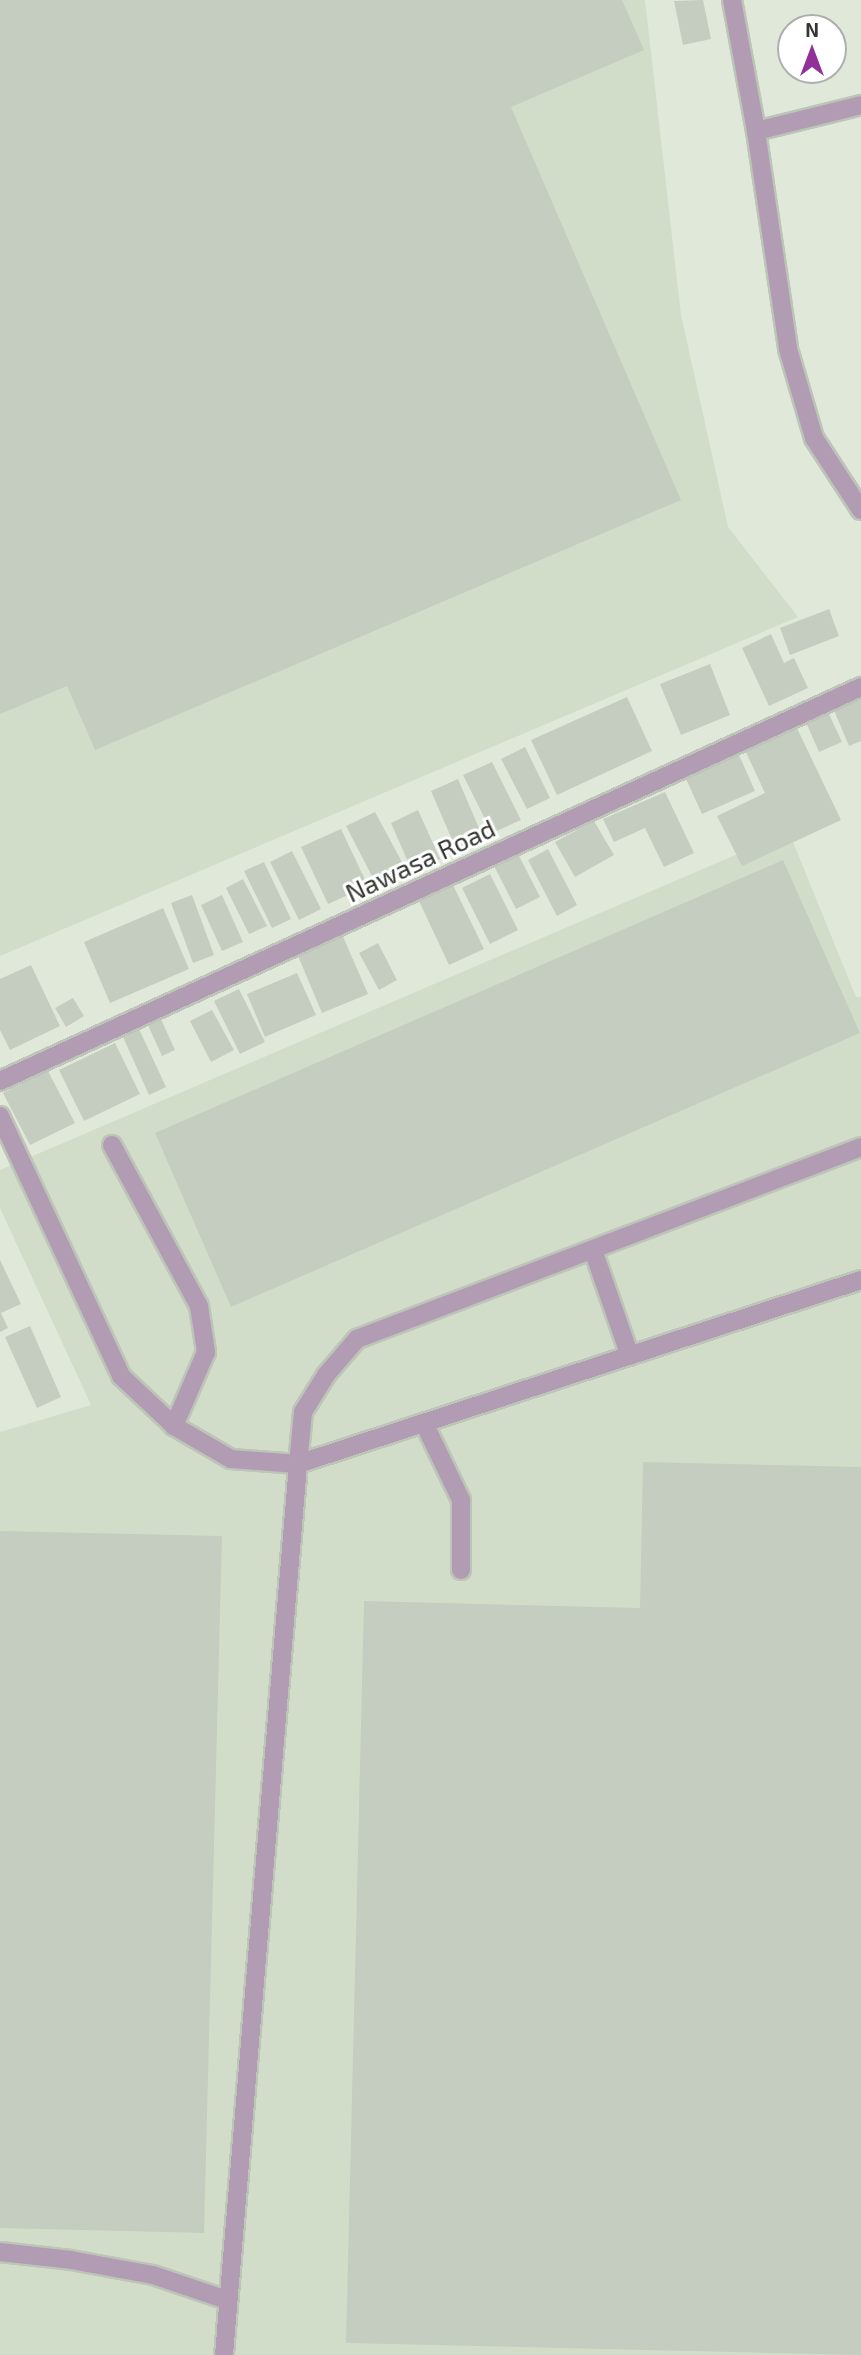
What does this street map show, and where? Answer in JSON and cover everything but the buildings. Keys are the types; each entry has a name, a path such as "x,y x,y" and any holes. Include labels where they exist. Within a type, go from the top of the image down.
{"street":[{"path":"735,1 788,349 814,438 861,510"},
{"path":"756,131 861,105"},
{"name":"Nawasa Road","path":"0,1081 861,687"},
{"path":"0,1116 121,1376 174,1426 231,1459 298,1464 861,1280"},
{"path":"113,1145 199,1306 206,1352 174,1426"},
{"path":"224,2355 303,1412 326,1376 357,1339 861,1147"},
{"path":"593,1250 630,1356"},
{"path":"424,1423 461,1500 461,1570"},
{"path":"0,2252 71,2260 153,2275 227,2300"}],"shaded area":[{"path":"0,0 645,0 681,315 728,527 798,617 0,956"},
{"path":"789,832 856,997 861,997 861,2355 0,2355 0,1432 91,1405 0,1208 0,1170"}]}
